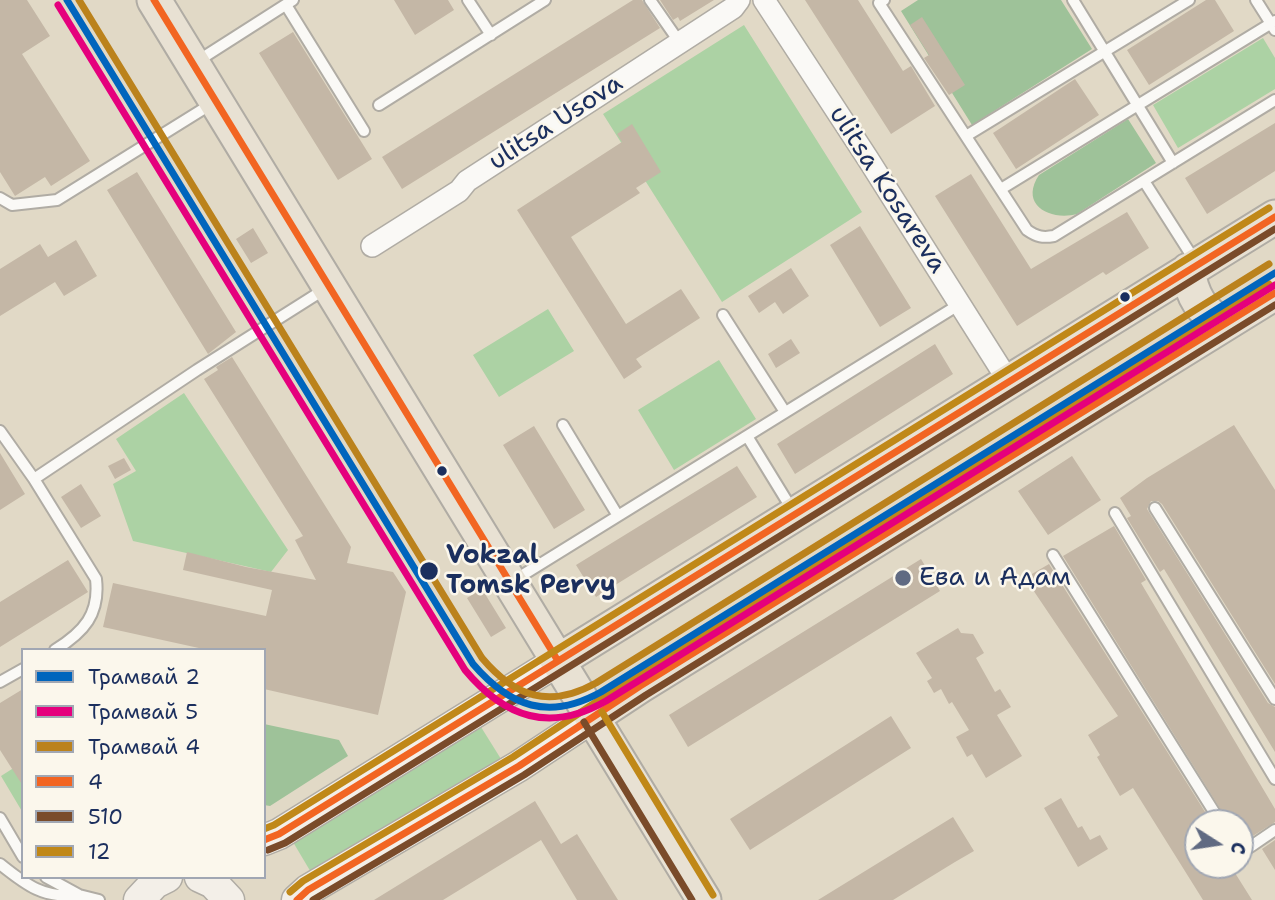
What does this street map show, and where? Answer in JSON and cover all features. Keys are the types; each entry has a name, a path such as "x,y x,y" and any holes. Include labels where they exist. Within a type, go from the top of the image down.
{"main road":[{"path":"154,0 704,900"},
{"path":"266,839 279,834 1275,217"},
{"path":"1193,268 1195,298 1208,314 1223,326"},
{"path":"297,900 308,890 519,766 640,686 1275,293"},
{"path":"139,900 155,883 163,879"},
{"path":"205,879 213,883 229,900"}],"street":[{"name":"ulitsa Usova","path":"372,246 733,8 739,0"},
{"name":"ulitsa Kosareva","path":"764,0 1009,382"}],"lane":[{"path":"468,0 491,35"},
{"path":"379,105 545,0"},
{"path":"650,0 680,43"},
{"path":"884,0 879,3 1027,230 1035,236 1054,236 1275,100"},
{"path":"1073,0 1172,163"},
{"path":"966,136 1189,0"},
{"path":"1001,189 1274,25 1256,0"},
{"path":"194,63 289,2 363,131"},
{"path":"0,198 12,205 57,200 217,101"},
{"path":"1144,181 1193,268"},
{"path":"34,479 330,285"},
{"path":"511,583 960,304"},
{"path":"723,315 785,412"},
{"path":"563,425 618,516"},
{"path":"0,431 4,444 34,479 96,579 98,595 88,621 79,634 58,648"},
{"path":"747,436 795,514"},
{"path":"1155,508 1275,699"},
{"path":"1115,513 1275,779"},
{"path":"1053,555 1212,809"},
{"path":"0,682 21,670"},
{"path":"0,818 21,854"},
{"path":"1254,844 1275,830"},
{"path":"0,864 21,879"},
{"path":"22,879 39,891 62,897 79,895"},
{"path":"50,879 79,895 99,900"}],"green space":[{"path":"918,0 1061,0 1092,49 972,125 901,11"},
{"path":"744,25 862,212 722,302 603,114"},
{"path":"1263,38 1275,58 1275,89 1178,148 1153,105"},
{"path":"1128,119 1156,163 1077,214 1057,215 1040,208 1033,195 1039,175"},
{"path":"548,309 574,351 499,397 473,355"},
{"path":"719,360 756,419 674,470 638,410"},
{"path":"184,393 288,550 271,572 133,541 113,484 136,471 116,439"},
{"path":"266,724 339,740 348,756 270,806 266,805"},
{"path":"481,727 501,759 312,874 293,842"},
{"path":"21,763 21,810 1,776"}],"building":[{"path":"0,0 27,0 50,36 22,54 90,161 51,186 45,177 15,196 0,172"},
{"path":"394,0 448,0 454,10 415,35"},
{"path":"633,0 642,0 660,28 402,189 382,157"},
{"path":"660,0 714,0 680,21 678,17 673,20"},
{"path":"805,0 858,0 903,71 911,66 935,106 891,134"},
{"path":"1206,0 1215,0 1234,31 1149,85 1127,50"},
{"path":"922,17 965,85 949,95 924,58 929,55 910,25"},
{"path":"293,32 372,159 338,180 259,53"},
{"path":"1075,79 1099,115 1016,169 993,133"},
{"path":"1275,123 1275,171 1207,214 1185,178"},
{"path":"632,124 661,172 636,188 640,193 571,237 626,324 681,289 700,318 636,359 642,367 624,379 517,210 622,142 617,134"},
{"path":"137,172 236,332 208,354 107,190"},
{"path":"971,174 1031,269 1127,212 1149,248 1106,275 1103,272 1017,326 935,196"},
{"path":"860,226 911,308 880,327 830,245"},
{"path":"253,228 268,253 251,263 236,239"},
{"path":"76,240 97,276 64,296 55,282 0,316 0,269 40,244 48,257"},
{"path":"791,268 809,296 783,314 775,302 759,313 748,296"},
{"path":"791,339 800,353 776,368 768,354"},
{"path":"935,344 953,374 795,474 777,444"},
{"path":"232,357 351,547 347,563 393,572 406,592 378,715 266,689 266,648 199,648 103,627 113,583 266,616 272,590 183,570 187,552 246,567 316,580 295,540 303,536 204,379 218,370 216,367"},
{"path":"1234,425 1275,490 1275,684 1162,504 1151,501 1147,509 1268,703 1275,707 1275,752 1164,569 1160,572 1127,518 1131,516 1120,498 1147,478"},
{"path":"534,426 585,510 554,529 503,445"},
{"path":"0,453 25,494 0,510"},
{"path":"1072,456 1101,500 1048,535 1018,491"},
{"path":"124,458 131,470 115,479 108,466"},
{"path":"737,466 757,497 596,597 576,565"},
{"path":"81,484 101,516 81,528 61,497"},
{"path":"1114,526 1146,580 1141,583 1275,809 1275,822 1254,835 1254,809 1220,809 1063,556"},
{"path":"921,559 940,591 688,747 669,715"},
{"path":"68,560 88,592 0,647 0,602"},
{"path":"1049,564 1203,809 1184,809 1184,870 1133,788 1120,796 1097,757 1100,755 1088,735 1118,716 1025,578"},
{"path":"482,589 506,628 491,637 467,598"},
{"path":"958,628 961,633 973,634 984,653 976,658 995,692 1000,689 1011,707 997,715 1022,756 986,778 972,754 967,757 956,737 969,730 941,689 934,693 927,681 932,678 916,653"},
{"path":"21,690 21,783 0,750 0,703"},
{"path":"891,716 911,748 750,850 730,819"},
{"path":"1061,798 1078,828 1082,826 1090,840 1100,835 1108,849 1078,867 1044,808"},
{"path":"535,801 561,844 577,834 618,900 577,900 541,840 443,900 374,900"},
{"path":"953,817 974,851 893,900 818,900"},
{"path":"1275,840 1275,870 1262,849"},
{"path":"1190,879 1239,879 1252,900 1203,900"}],"tram line":[{"name":"2","path":"67,0 473,664 501,691 531,705 564,706 601,692 1275,273"},
{"name":"4","path":"79,0 482,658 507,682 534,695 563,696 596,683 1269,264"},
{"name":"5","path":"58,5 465,670 496,700 530,716 566,716 586,711 606,701 1275,285"}],"transit line":[{"name":"4","path":"154,0 558,661"},
{"name":"12","path":"266,828 1269,208"},
{"name":"4","path":"266,839 279,834 1275,217"},
{"name":"510","path":"268,850 285,843 1275,229"},
{"name":"12","path":"290,892 303,881 513,757 634,677 1269,284"},
{"name":"4","path":"297,900 308,890 519,766 640,686 1275,293"},
{"name":"510","path":"313,900 524,775 646,695 1275,305"},
{"name":"12","path":"602,712 713,895"},
{"name":"510","path":"584,722 692,900"}],"place":[{"name":"Vokzal Tomsk Pervy","path":"429,571"},
{"name":"Ева и Адам","path":"903,578"}]}
